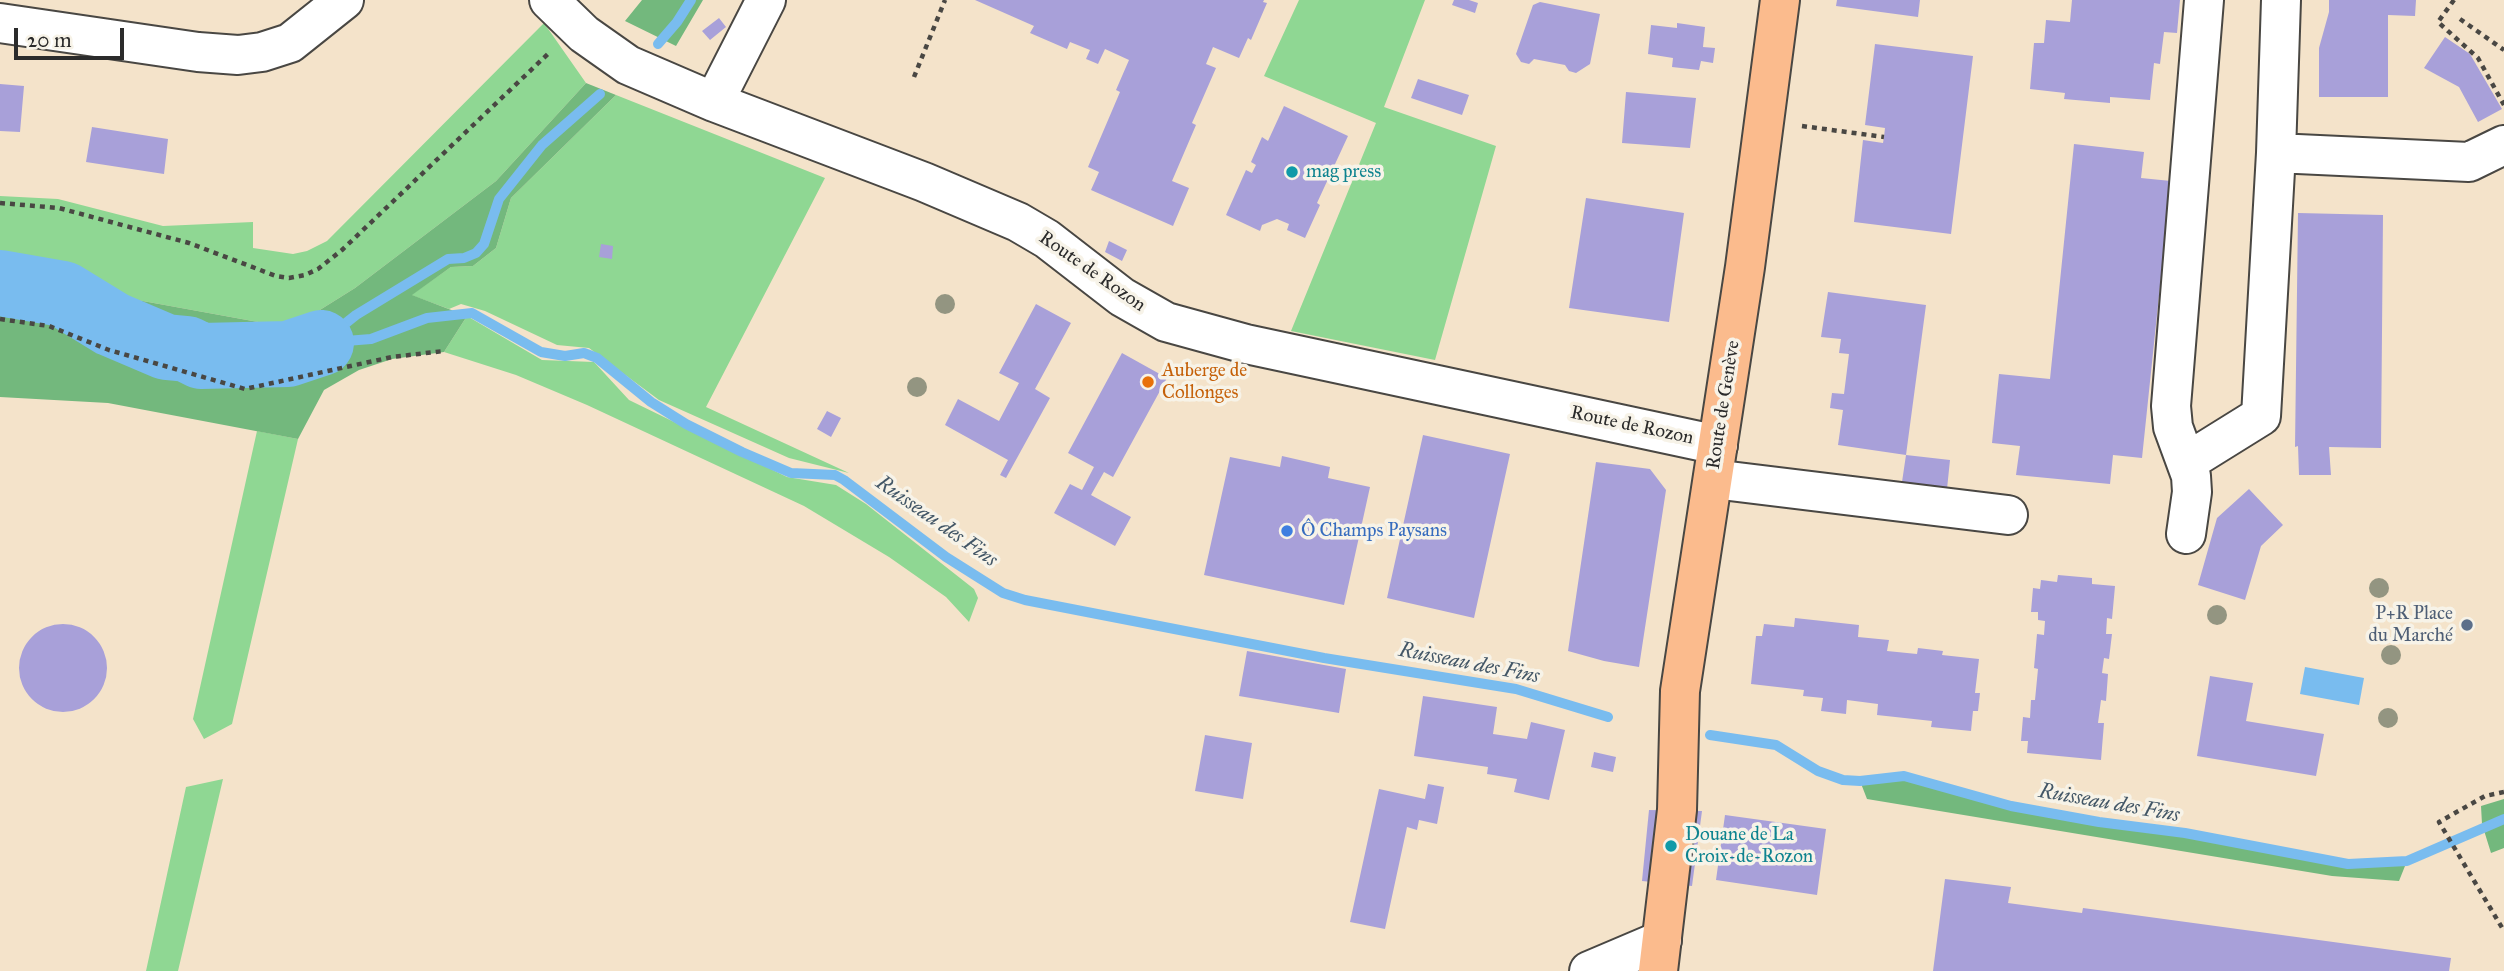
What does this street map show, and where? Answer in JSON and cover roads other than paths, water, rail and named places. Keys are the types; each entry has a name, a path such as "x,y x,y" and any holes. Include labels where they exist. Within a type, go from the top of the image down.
{"main road":[{"name":"Route de Genève","path":"1660,955 1677,810 1680,691 1716,462 1780,0"}],"street":[{"path":"0,23 198,52 238,55 262,52 290,43 344,0"},
{"name":"Route de Rozon","path":"548,0 607,52 628,65 714,102 971,201 1018,222 1046,239 1122,297 1166,322 1716,462 2008,515"},
{"path":"714,102 766,0"},
{"path":"2186,534 2192,492 2191,476 2173,427 2171,406 2204,0"},
{"path":"2187,462 2260,416 2276,153 2281,0"},
{"path":"2276,153 2469,162 2504,145"},
{"path":"1589,971 1660,955"}],"water":[{"path":"2305,667 2364,678 2359,705 2300,694"}],"waterway":[{"path":"658,44 691,0"},
{"path":"322,342 356,315 448,259 464,258 476,253 484,244 499,199 542,145 600,94"},
{"path":"0,283 63,294 112,324 166,347 187,349 201,356 288,354 321,343"},
{"name":"Ruisseau des Fins","path":"321,343 371,339 427,318 472,313 541,352 565,356 584,353 597,358 651,402 686,424 742,452 791,473 835,475 946,557 1003,593 1025,600 1324,658 1516,689 1608,717"},
{"name":"Ruisseau des Fins","path":"1710,735 1776,745 1818,771 1843,780 1860,781 1904,776 2011,806 2099,822 2185,833 2348,864 2407,861 2504,819"}],"place":[{"name":"mag press","path":"1292,172"},
{"name":"Auberge de Collonges","path":"1148,382"},
{"name":"Ô Champs Paysans","path":"1287,531"},
{"name":"P+R Place du Marché","path":"2467,625"},
{"name":"Douane de La Croix-de-Rozon","path":"1671,846"}]}
